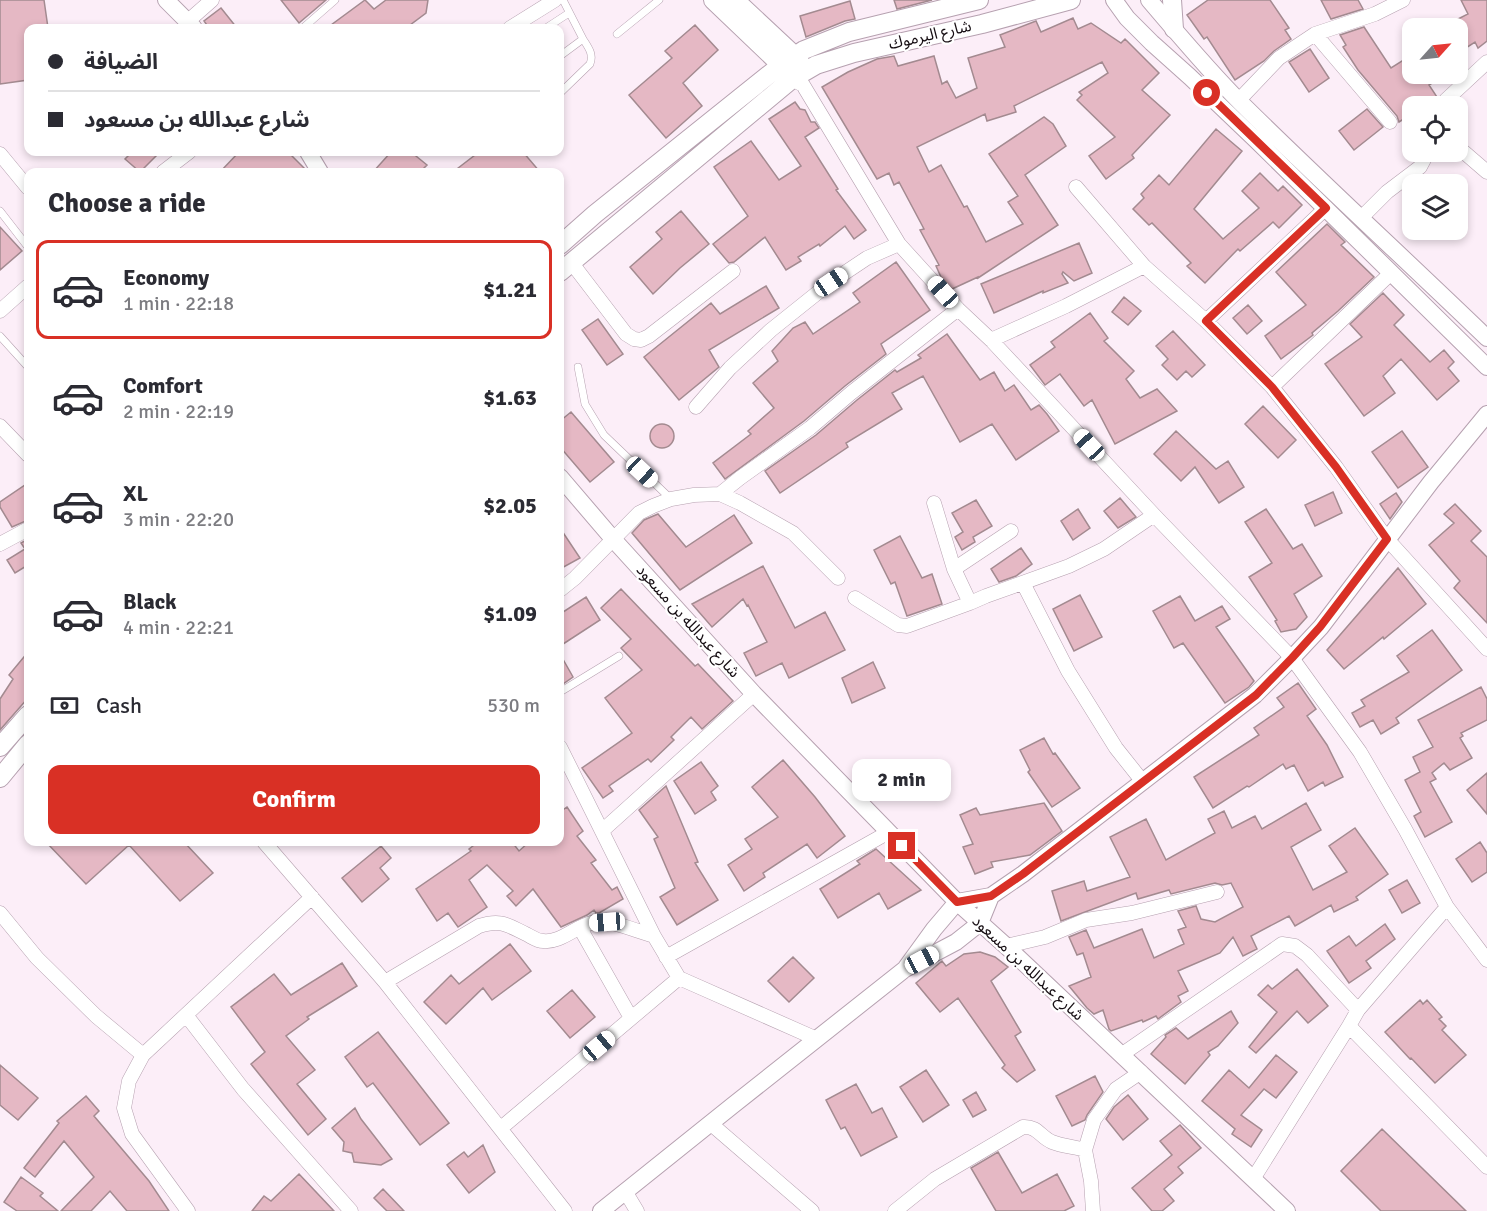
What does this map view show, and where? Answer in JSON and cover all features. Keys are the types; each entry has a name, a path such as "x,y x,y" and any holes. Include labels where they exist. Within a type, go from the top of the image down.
{"main road":[{"path":"713,0 795,71"},
{"path":"735,0 795,71"},
{"name":"شارع اليرموك","path":"795,71 825,41 849,32 976,0"},
{"name":"شارع اليرموك","path":"795,71 854,53 982,24 1071,0"},
{"path":"1172,0 1174,29"},
{"path":"564,242 596,214 795,71"},
{"path":"565,267 795,71"},
{"path":"0,747 24,720"},
{"path":"0,778 24,749"}],"street":[{"path":"166,0 189,24"},
{"path":"191,24 212,0"},
{"path":"516,24 555,0"},
{"path":"1114,0 1127,18 1152,43 1326,208 1487,367"},
{"path":"1149,0 1239,100 1487,338"},
{"path":"1239,100 1279,58 1315,34 1375,14 1403,0"},
{"path":"1315,34 1390,122"},
{"path":"1450,96 1487,62"},
{"path":"795,71 899,244 958,309 991,340 1154,515 1292,658 1360,752 1447,907 1487,960"},
{"path":"0,154 24,183"},
{"path":"168,168 184,156"},
{"path":"1468,156 1487,172"},
{"path":"1361,218 1422,162"},
{"path":"1076,187 1144,266 1206,321 1272,387 1336,467 1387,539 1487,649"},
{"path":"1206,321 1326,208"},
{"path":"696,407 730,368 771,330 831,282 867,258 899,244"},
{"path":"991,340 1066,306 1144,266"},
{"path":"565,267 626,334 641,340 733,271"},
{"path":"1272,387 1391,273"},
{"path":"0,311 24,290"},
{"path":"720,494 810,428 958,309"},
{"path":"905,969 957,902 991,896 1023,874 1256,695 1320,627 1487,414"},
{"path":"0,426 24,451"},
{"name":"شارع عبدالله بن مسعود","path":"564,482 754,694 957,902 1287,1211"},
{"path":"564,587 639,513 671,499 720,494 793,533 838,578"},
{"path":"934,503 954,568 970,603"},
{"path":"855,598 898,625 907,626 1069,566 1104,549 1154,515"},
{"path":"0,544 24,530"},
{"path":"954,568 1011,531"},
{"path":"1023,583 1074,680 1116,748 1143,782"},
{"path":"602,831 754,694"},
{"path":"564,755 654,936 679,978 817,1039"},
{"path":"666,957 889,832"},
{"path":"267,846 385,982 565,1211"},
{"path":"1006,946 1045,937 1086,920 1132,913 1217,892"},
{"path":"601,1211 905,969 956,942 980,924 991,896"},
{"path":"188,1211 132,1134 124,1108 129,1081 142,1055 312,897"},
{"path":"1252,1179 1358,1010 1447,907"},
{"path":"0,914 37,958 96,1016 142,1055"},
{"path":"385,982 478,926 489,922 506,924 547,942 591,923 607,922 654,936"},
{"path":"580,928 631,1018"},
{"path":"1121,1055 1282,944 1295,946 1307,955 1358,1010"},
{"path":"501,1128 679,978"},
{"path":"186,1015 243,1089 351,1211"},
{"path":"1349,1026 1487,1167"},
{"path":"1093,1211 1085,1150 1094,1120 1116,1089 1141,1072"},
{"path":"710,1123 812,1211"},
{"path":"895,1211 935,1179 1023,1127 1030,1126 1036,1129 1052,1142 1085,1150"},
{"path":"625,1191 637,1211"}],"lane":[{"path":"308,24 335,0"},
{"path":"563,0 592,54 590,64 564,89"},
{"path":"617,34 659,0"},
{"path":"552,24 569,13"},
{"path":"564,53 583,39"},
{"path":"0,211 24,242"},
{"path":"0,336 24,363"},
{"path":"578,367 585,404 604,435 671,499"},
{"path":"564,690 619,656"}],"building":[{"path":"0,0 44,0 47,24 24,24 24,81 0,84"},
{"path":"281,0 326,0 299,23"},
{"path":"365,0 374,9 386,0 428,0 426,13 411,24 332,24"},
{"path":"894,0 932,0 897,9"},
{"path":"1208,0 1270,0 1289,28 1285,30 1291,39 1264,61 1235,80 1207,37 1204,39 1187,15"},
{"path":"1321,0 1358,0 1363,9 1331,19"},
{"path":"1461,0 1487,0 1487,41 1478,48 1475,42 1468,47 1468,18 1460,18 1468,14"},
{"path":"850,1 855,19 806,37 800,16"},
{"path":"221,8 234,24 206,24 204,21"},
{"path":"1073,18 1078,29 1091,23 1121,43 1125,39 1159,73 1142,90 1170,115 1132,155 1134,158 1106,179 1089,156 1115,137 1077,100 1082,95 1079,92 1108,73 1102,62 1014,106 1016,112 987,121 985,114 917,147 929,172 941,165 986,242 1023,224 1008,202 1018,196 989,154 1044,117 1053,124 1066,146 1025,175 1058,225 978,278 952,289 941,277 936,266 939,265 920,230 924,229 899,182 894,185 889,173 877,179 822,87 877,59 894,56 898,66 934,56 942,84 947,81 956,98 977,88 968,58 1005,47 1000,35 1036,21 1041,32"},
{"path":"695,25 718,50 683,83 702,106 666,138 629,95 672,58 665,51"},
{"path":"1364,27 1391,68 1402,61 1402,84 1431,84 1429,85 1436,96 1402,96 1402,120 1399,122 1397,116 1358,70 1343,47 1346,45 1340,35"},
{"path":"1310,49 1329,78 1309,92 1289,62"},
{"path":"795,102 800,109 805,110 811,122 815,122 819,128 805,137 838,189 836,190 866,230 854,239 845,226 820,246 819,244 798,257 801,261 786,270 765,237 734,262 729,263 713,244 748,216 714,167 751,141 779,180 801,166 769,119"},
{"path":"1367,109 1383,127 1354,150 1339,131"},
{"path":"1216,129 1242,151 1194,209 1223,239 1259,208 1242,191 1260,173 1278,191 1283,186 1302,205 1279,228 1273,222 1240,251 1238,249 1205,283 1187,266 1191,263 1152,223 1149,225 1133,209 1144,198 1141,194 1159,175 1169,185"},
{"path":"128,156 156,156 144,168 135,168 125,159"},
{"path":"235,156 292,156 304,168 224,168"},
{"path":"387,156 416,156 427,165 424,168 377,168"},
{"path":"474,156 526,156 537,168 458,168"},
{"path":"681,211 709,244 653,294 630,267 662,239 656,232"},
{"path":"1327,224 1345,242 1341,245 1374,277 1312,333 1313,335 1281,359 1265,336 1306,305 1276,272"},
{"path":"0,227 22,251 0,270"},
{"path":"1079,243 1092,273 1074,281 1063,272 1068,283 1043,293 1043,291 994,313 981,284"},
{"path":"896,262 930,310 881,344 886,354 804,421 725,479 713,463 751,434 748,431 774,408 753,383 778,361 772,351 793,328 805,322 813,334 860,302 853,293"},
{"path":"766,286 779,308 709,350 719,367 679,400 644,357 711,303 720,314"},
{"path":"1383,293 1404,315 1394,325 1430,362 1444,350 1454,362 1448,368 1459,381 1437,400 1401,359 1383,376 1395,393 1364,416 1325,364 1362,337 1350,324"},
{"path":"1124,297 1141,311 1128,325 1112,312"},
{"path":"1248,305 1262,321 1247,334 1233,318"},
{"path":"1090,313 1108,338 1104,341 1134,371 1126,379 1140,398 1157,389 1177,411 1115,444 1092,400 1084,406 1060,374 1045,385 1030,365 1055,347 1051,342"},
{"path":"598,319 623,354 607,365 582,330"},
{"path":"1173,331 1205,365 1192,377 1186,371 1177,380 1162,365 1168,359 1156,346"},
{"path":"947,334 980,380 994,372 1005,391 1014,385 1031,410 1039,405 1059,431 1016,460 992,424 960,442 923,376 892,393 902,409 846,443 848,447 780,493 765,471 816,435 895,370 897,372 921,358 918,355"},
{"path":"1263,406 1296,440 1278,458 1245,424"},
{"path":"571,412 614,462 590,482 564,452 564,418"},
{"path":"662,424 671,427 674,436 671,445 662,448 653,445 650,436 653,427"},
{"path":"1176,431 1216,469 1228,461 1244,487 1219,503 1195,467 1181,481 1154,454"},
{"path":"1402,431 1428,467 1398,488 1372,452"},
{"path":"24,486 24,522 12,527 0,507 0,502"},
{"path":"1333,492 1342,513 1315,526 1305,505"},
{"path":"1396,493 1402,502 1390,519 1380,504"},
{"path":"1120,498 1136,517 1118,528 1104,511"},
{"path":"976,500 992,526 973,537 975,542 962,550 955,537 963,532 952,513"},
{"path":"1455,504 1481,531 1471,541 1487,557 1487,623 1454,588 1460,581 1429,545 1454,523 1444,514"},
{"path":"1078,509 1090,528 1073,540 1061,521"},
{"path":"1266,509 1293,549 1302,544 1322,576 1294,594 1307,617 1296,629 1281,632 1275,621 1277,620 1249,577 1272,563 1245,522"},
{"path":"658,514 686,547 734,515 752,543 680,590 632,533 644,520"},
{"path":"564,534 580,558 564,567"},
{"path":"900,536 922,578 932,574 942,604 907,616 895,582 891,584 874,550"},
{"path":"1021,548 1032,564 1016,576 999,582 991,569"},
{"path":"24,550 24,567 15,573 7,560"},
{"path":"763,566 795,628 825,612 845,650 789,678 782,663 756,676 744,653 767,642 743,599 712,627 692,604"},
{"path":"1398,568 1426,604 1344,669 1327,650"},
{"path":"621,589 695,666 698,664 733,701 702,729 691,717 671,737 674,740 651,762 648,759 609,786 613,791 603,798 582,768 632,733 605,698 642,670 621,648 631,639 601,608"},
{"path":"1080,595 1102,637 1074,651 1053,609"},
{"path":"1180,596 1195,621 1222,606 1230,619 1216,627 1254,681 1225,703 1183,643 1174,648 1153,611"},
{"path":"586,597 600,620 564,643 564,611"},
{"path":"1432,630 1462,670 1396,718 1399,723 1381,734 1373,720 1360,727 1352,713 1365,706 1361,700 1409,672 1397,656"},
{"path":"24,657 24,703 0,730 0,699 13,679 9,675"},
{"path":"564,661 573,677 564,683"},
{"path":"873,662 885,688 852,703 842,678"},
{"path":"1298,683 1316,709 1307,716 1327,745 1343,777 1325,786 1323,782 1308,791 1294,765 1286,769 1283,764 1213,808 1194,777 1259,735 1254,728 1284,707 1277,698"},
{"path":"1481,687 1487,699 1487,720 1461,733 1463,736 1460,738 1472,758 1450,770 1444,763 1432,773 1436,779 1430,782 1452,822 1425,837 1414,816 1421,812 1405,780 1420,772 1413,757 1433,747 1418,720"},
{"path":"1044,738 1053,754 1055,753 1080,788 1052,807 1028,772 1030,770 1020,750"},
{"path":"783,760 845,836 817,858 807,844 763,873 765,877 744,891 728,865 752,849 745,839 778,817 752,787"},
{"path":"701,762 718,786 711,792 716,800 695,814 674,781"},
{"path":"1487,773 1487,814 1467,790"},
{"path":"666,786 698,862 695,863 718,900 677,925 660,897 675,888 654,839 658,837 639,810"},
{"path":"1044,803 1062,831 1030,855 991,862 993,867 975,874 963,847 973,844 960,815 976,808 980,815"},
{"path":"1306,803 1321,830 1291,847 1313,890 1347,872 1329,846 1355,828 1388,874 1356,897 1358,900 1334,912 1331,905 1295,926 1289,916 1251,936 1257,949 1243,956 1233,937 1220,953 1178,971 1188,991 1178,996 1181,1002 1158,1019 1156,1016 1111,1031 1103,1010 1094,1014 1069,986 1091,977 1083,953 1077,955 1069,937 1086,930 1094,948 1142,929 1154,958 1184,944 1178,930 1186,927 1178,911 1196,906 1201,919 1215,922 1243,907 1231,883 1222,885 1215,883 1171,894 1169,890 1138,899 1136,893 1061,921 1052,891 1084,881 1087,891 1130,877 1110,837 1146,819 1166,860 1215,833 1208,819 1224,811 1232,828 1255,816 1262,829"},
{"path":"567,807 583,831 577,836 596,860 591,863 612,890 617,887 623,899 599,913 594,910 561,927 533,889 516,906 507,896 513,891 487,865 469,880 487,907 458,927 448,913 437,921 416,889 471,851 469,849 473,846 515,846 519,851 525,846 564,846 564,809"},
{"path":"1480,842 1487,853 1487,872 1472,882 1456,859"},
{"path":"50,846 128,846 86,884"},
{"path":"130,846 188,846 213,873 180,901"},
{"path":"381,846 391,858 380,868 389,879 362,902 342,878"},
{"path":"876,849 921,890 888,909 879,893 838,918 820,889 860,864 857,861"},
{"path":"1407,880 1420,903 1402,913 1389,890"},
{"path":"1385,924 1395,939 1366,961 1371,968 1349,983 1327,951 1349,936 1356,946"},
{"path":"510,944 531,971 492,1000 483,988 446,1024 424,1002 451,975 459,984"},
{"path":"980,952 995,957 1008,967 991,981 1021,1032 1015,1036 1035,1070 1017,1082 1002,1068 1005,1065 958,998 940,1012 916,983 942,961 946,966 964,954"},
{"path":"793,957 814,978 789,1002 768,981"},
{"path":"342,963 357,986 307,1017 309,1019 286,1036 315,1070 297,1084 326,1119 308,1135 251,1064 265,1052 231,1007 274,974 291,995"},
{"path":"1297,969 1328,1006 1308,1023 1297,1011 1256,1053 1249,1047 1277,1012 1258,995 1268,985 1272,989"},
{"path":"572,990 595,1017 570,1038 547,1011"},
{"path":"1420,1000 1423,1004 1427,1000 1442,1017 1439,1019 1446,1026 1442,1030 1466,1055 1435,1083 1385,1032"},
{"path":"1231,1011 1238,1023 1218,1046 1208,1052 1210,1055 1185,1084 1151,1054 1166,1037 1165,1035 1176,1028 1188,1039"},
{"path":"378,1032 449,1123 420,1145 373,1083 367,1087 345,1057"},
{"path":"1276,1055 1297,1072 1276,1098 1264,1089 1241,1115 1262,1130 1251,1147 1232,1134 1235,1129 1202,1101 1229,1070 1249,1088"},
{"path":"0,1065 38,1098 18,1120 0,1105"},
{"path":"926,1070 949,1105 923,1122 900,1087"},
{"path":"1095,1076 1103,1092 1085,1120 1072,1126 1056,1096"},
{"path":"856,1084 872,1113 882,1108 897,1137 861,1156 845,1127 841,1129 826,1100"},
{"path":"976,1092 986,1110 973,1117 963,1100"},
{"path":"1128,1095 1148,1119 1123,1140 1106,1119 1114,1107"},
{"path":"86,1096 99,1111 94,1116 149,1181 169,1211 127,1211 110,1191 91,1211 61,1211 94,1177 64,1141 35,1177 24,1168 59,1123 57,1121"},
{"path":"355,1108 392,1159 381,1165 354,1162 352,1153 343,1151 344,1142 332,1128"},
{"path":"1180,1125 1201,1148 1178,1167 1183,1173 1164,1189 1174,1201 1162,1211 1152,1211 1132,1188 1172,1155 1160,1141"},
{"path":"1382,1129 1466,1211 1381,1211 1341,1171"},
{"path":"483,1145 495,1172 469,1193 447,1165 464,1152 468,1157"},
{"path":"998,1152 1022,1193 1057,1174 1074,1206 1064,1211 996,1211 971,1168"},
{"path":"299,1174 334,1211 252,1211 264,1196 271,1201"},
{"path":"21,1177 43,1193 40,1196 58,1211 17,1211 4,1202"},
{"path":"383,1189 404,1211 387,1211 374,1198"}],"route":[{"path":"902,846 957,902 991,896 1023,874 1256,695 1320,627 1387,539 1336,467 1272,387 1206,321 1326,208 1207,93"}]}
